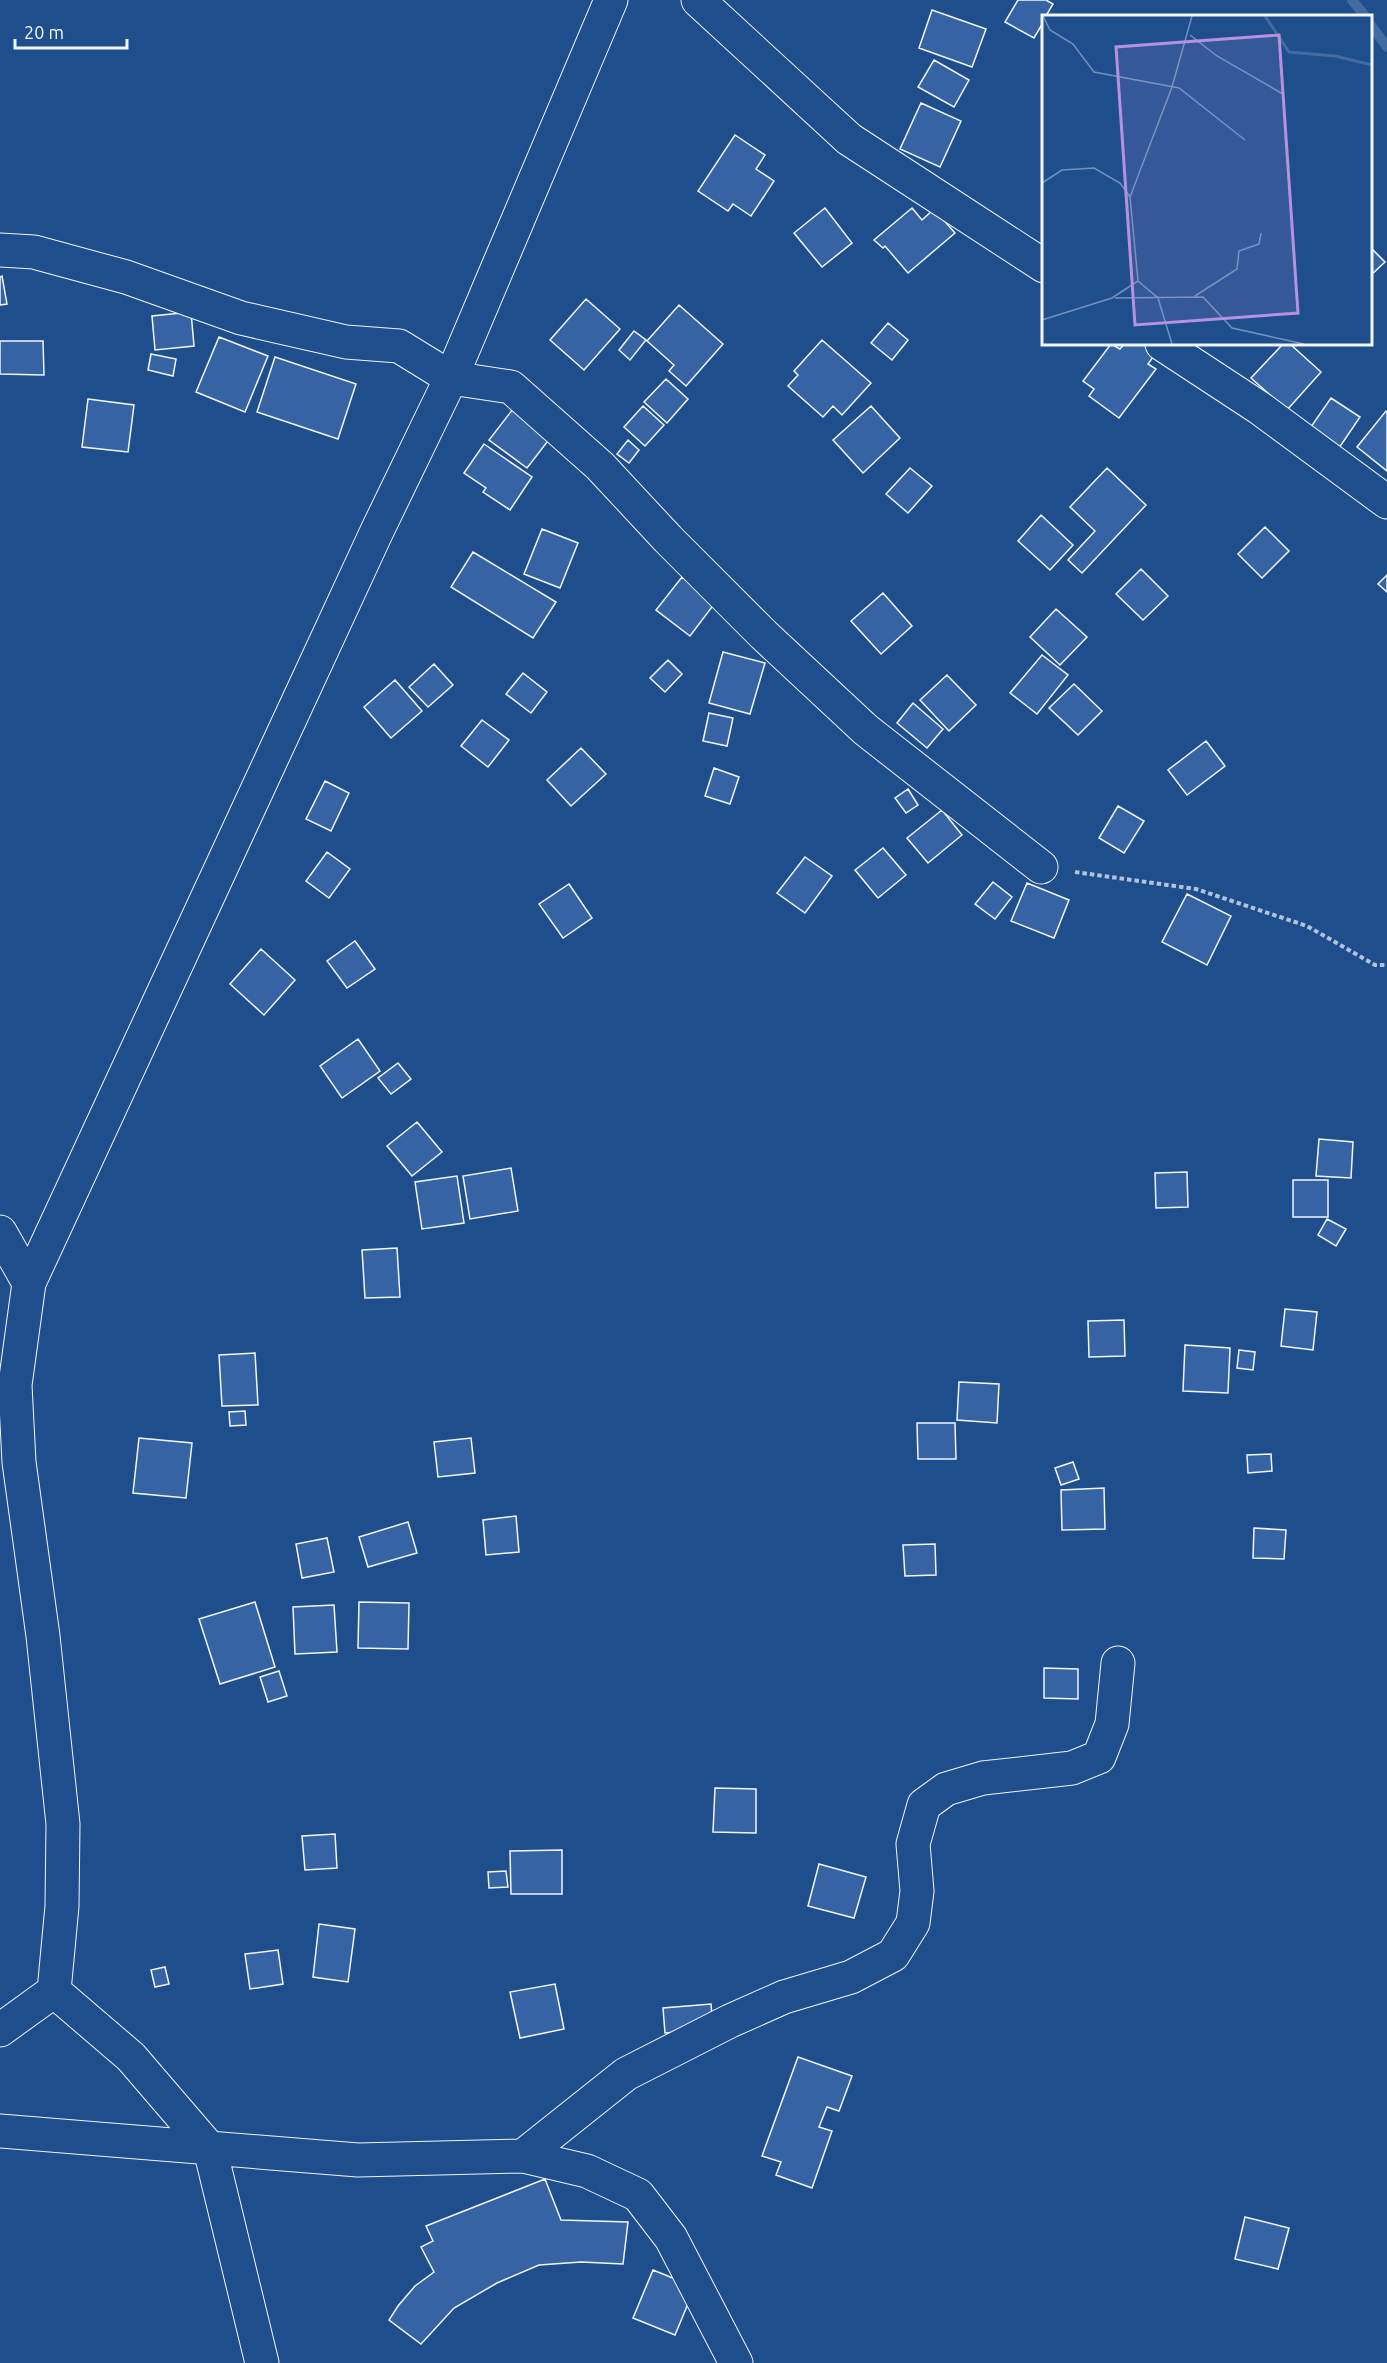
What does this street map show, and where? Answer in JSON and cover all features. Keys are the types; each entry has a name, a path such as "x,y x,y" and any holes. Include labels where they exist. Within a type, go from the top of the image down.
{"street":[{"path":"0,2030 54,1991 62,1906 63,1824 43,1636 19,1462 15,1385 29,1283 377,531 451,378 610,0"},
{"path":"698,0 849,139 1042,265"},
{"path":"0,250 34,252 126,278 241,318 346,342 399,346 451,378 511,387 600,466 668,539 764,635 866,730 1041,867"},
{"path":"1164,345 1257,407 1387,502"},
{"path":"0,1232 29,1283"},
{"path":"523,2156 626,2074 730,2021 784,1997 851,1977 893,1955 913,1923 917,1891 913,1844 924,1805 946,1790 983,1778 1072,1768 1099,1757 1112,1724 1118,1663"},
{"path":"54,1991 131,2057 210,2149 262,2363"},
{"path":"0,2131 358,2160 523,2156 587,2171 638,2195 671,2238 736,2363"}],"path":[{"path":"1041,867 1196,889 1307,926 1375,965 1387,965"}],"building":[{"path":"1018,0 1046,0 1053,4 1047,15 1042,15 1042,24 1034,38 1005,22"},
{"path":"932,10 986,29 972,67 919,48"},
{"path":"934,60 969,80 954,107 918,87"},
{"path":"921,103 961,121 940,167 900,149"},
{"path":"735,135 765,155 756,169 774,181 751,216 733,204 728,211 698,191"},
{"path":"825,208 852,243 822,267 794,233"},
{"path":"912,208 922,220 934,209 955,233 908,273 885,246 883,248 874,240"},
{"path":"1372,249 1385,262 1372,274"},
{"path":"2,276 7,304 0,305 0,277"},
{"path":"586,299 620,329 584,370 550,340"},
{"path":"679,305 723,344 686,386 669,371 674,365 647,341"},
{"path":"191,312 194,346 155,350 152,316"},
{"path":"888,323 908,340 892,360 871,343"},
{"path":"634,331 646,340 630,360 619,350"},
{"path":"219,337 268,356 245,412 196,392"},
{"path":"822,340 871,383 842,415 833,406 823,417 788,386 798,375 794,371"},
{"path":"0,341 43,341 44,375 0,374"},
{"path":"1110,345 1120,349 1123,345 1145,345 1156,353 1148,364 1156,369 1119,418 1089,396 1094,389 1083,381"},
{"path":"1282,345 1291,345 1321,372 1287,410 1251,378"},
{"path":"151,354 176,359 173,376 148,370"},
{"path":"275,357 356,384 338,439 257,412"},
{"path":"666,379 688,399 667,423 644,402"},
{"path":"1331,398 1360,417 1335,454 1306,434"},
{"path":"88,399 134,405 128,452 82,447"},
{"path":"643,406 664,425 645,446 624,427"},
{"path":"871,406 900,438 863,473 833,440"},
{"path":"513,409 551,437 527,468 489,440"},
{"path":"1387,412 1387,471 1357,447"},
{"path":"628,440 639,450 629,463 617,454"},
{"path":"484,444 532,477 510,510 483,492 486,488 464,473"},
{"path":"910,468 932,486 908,513 886,494"},
{"path":"1107,468 1146,505 1082,573 1068,560 1095,531 1070,507"},
{"path":"1041,515 1073,545 1050,570 1018,541"},
{"path":"1265,527 1289,551 1262,578 1238,554"},
{"path":"542,529 578,543 560,588 524,574"},
{"path":"473,552 556,602 533,638 451,587"},
{"path":"1141,569 1168,596 1143,620 1116,594"},
{"path":"1387,575 1387,592 1378,584"},
{"path":"682,577 715,603 690,636 656,610"},
{"path":"883,593 912,626 881,654 851,621"},
{"path":"1056,609 1087,637 1060,665 1030,637"},
{"path":"723,652 765,663 750,714 709,703"},
{"path":"1042,655 1068,675 1037,714 1010,693"},
{"path":"668,660 682,674 665,692 650,678"},
{"path":"434,664 453,685 428,707 409,687"},
{"path":"523,673 547,692 531,713 506,694"},
{"path":"947,675 976,705 949,731 920,700"},
{"path":"395,680 422,711 391,738 364,707"},
{"path":"1074,684 1102,711 1078,735 1049,708"},
{"path":"913,703 943,729 927,748 897,723"},
{"path":"709,713 733,718 727,746 703,741"},
{"path":"482,720 509,740 488,767 461,746"},
{"path":"1206,741 1225,766 1187,795 1168,770"},
{"path":"581,748 606,774 571,806 547,780"},
{"path":"714,768 739,777 730,804 705,796"},
{"path":"325,781 349,793 331,831 306,819"},
{"path":"908,789 918,805 906,813 895,798"},
{"path":"1118,806 1144,821 1124,853 1099,838"},
{"path":"942,810 962,835 928,863 907,838"},
{"path":"883,848 906,875 878,898 855,870"},
{"path":"327,852 350,869 329,898 306,881"},
{"path":"805,857 832,876 805,913 777,893"},
{"path":"993,882 1012,897 995,919 975,904"},
{"path":"1027,883 1069,900 1054,938 1011,921"},
{"path":"569,884 592,918 563,938 539,904"},
{"path":"1187,894 1231,916 1207,965 1162,942"},
{"path":"355,941 375,969 347,988 327,961"},
{"path":"261,949 295,980 264,1015 230,984"},
{"path":"358,1039 380,1071 342,1098 320,1066"},
{"path":"398,1063 411,1079 391,1094 378,1078"},
{"path":"417,1122 442,1152 412,1176 387,1146"},
{"path":"1319,1139 1353,1142 1351,1178 1316,1176"},
{"path":"511,1168 518,1211 470,1219 463,1176"},
{"path":"1187,1172 1188,1207 1156,1208 1155,1173"},
{"path":"457,1176 464,1223 422,1229 415,1182"},
{"path":"1293,1180 1328,1180 1328,1217 1293,1217"},
{"path":"1327,1219 1346,1229 1336,1246 1318,1235"},
{"path":"397,1248 400,1297 365,1298 362,1250"},
{"path":"1285,1309 1317,1312 1313,1350 1281,1346"},
{"path":"1124,1320 1125,1356 1089,1357 1088,1321"},
{"path":"1185,1345 1230,1348 1228,1393 1183,1391"},
{"path":"1239,1350 1255,1352 1253,1370 1237,1368"},
{"path":"255,1353 258,1405 222,1406 219,1355"},
{"path":"959,1382 999,1384 997,1423 957,1420"},
{"path":"245,1411 246,1425 230,1426 229,1412"},
{"path":"917,1423 955,1423 956,1459 918,1459"},
{"path":"139,1438 192,1443 186,1498 133,1493"},
{"path":"471,1438 475,1473 438,1477 434,1442"},
{"path":"1271,1454 1272,1471 1248,1473 1247,1455"},
{"path":"1073,1462 1079,1479 1061,1485 1055,1468"},
{"path":"1104,1488 1105,1529 1062,1530 1061,1490"},
{"path":"516,1516 519,1552 486,1555 483,1520"},
{"path":"408,1522 417,1553 368,1567 359,1537"},
{"path":"1254,1528 1286,1530 1284,1559 1253,1558"},
{"path":"327,1538 334,1572 302,1578 296,1544"},
{"path":"935,1544 936,1575 905,1576 903,1545"},
{"path":"255,1602 275,1667 220,1684 199,1619"},
{"path":"359,1602 409,1603 408,1649 358,1648"},
{"path":"334,1605 337,1652 295,1654 293,1607"},
{"path":"1044,1668 1078,1669 1078,1699 1044,1698"},
{"path":"279,1671 287,1696 268,1702 260,1677"},
{"path":"715,1788 756,1789 756,1833 713,1832"},
{"path":"335,1834 337,1868 305,1870 302,1836"},
{"path":"562,1850 562,1894 511,1894 510,1851"},
{"path":"819,1864 866,1877 854,1918 808,1906"},
{"path":"506,1871 508,1887 489,1888 488,1872"},
{"path":"319,1924 355,1929 348,1982 313,1977"},
{"path":"278,1950 283,1984 250,1989 245,1954"},
{"path":"165,1967 169,1984 155,1987 151,1970"},
{"path":"555,1984 564,2029 520,2038 510,1992"},
{"path":"711,2004 713,2029 665,2033 663,2008"},
{"path":"798,2057 852,2076 839,2111 827,2107 819,2127 832,2131 812,2188 776,2175 781,2162 762,2156"},
{"path":"545,2179 561,2220 628,2222 623,2264 581,2262 539,2265 497,2283 454,2308 421,2344 389,2320 415,2286 434,2272 421,2247 433,2241 426,2226"},
{"path":"1245,2217 1289,2228 1278,2269 1235,2259"},
{"path":"653,2270 695,2287 675,2335 633,2318"}],"waterway":[{"path":"1352,0 1364,15"},
{"path":"1372,27 1387,47"}]}
